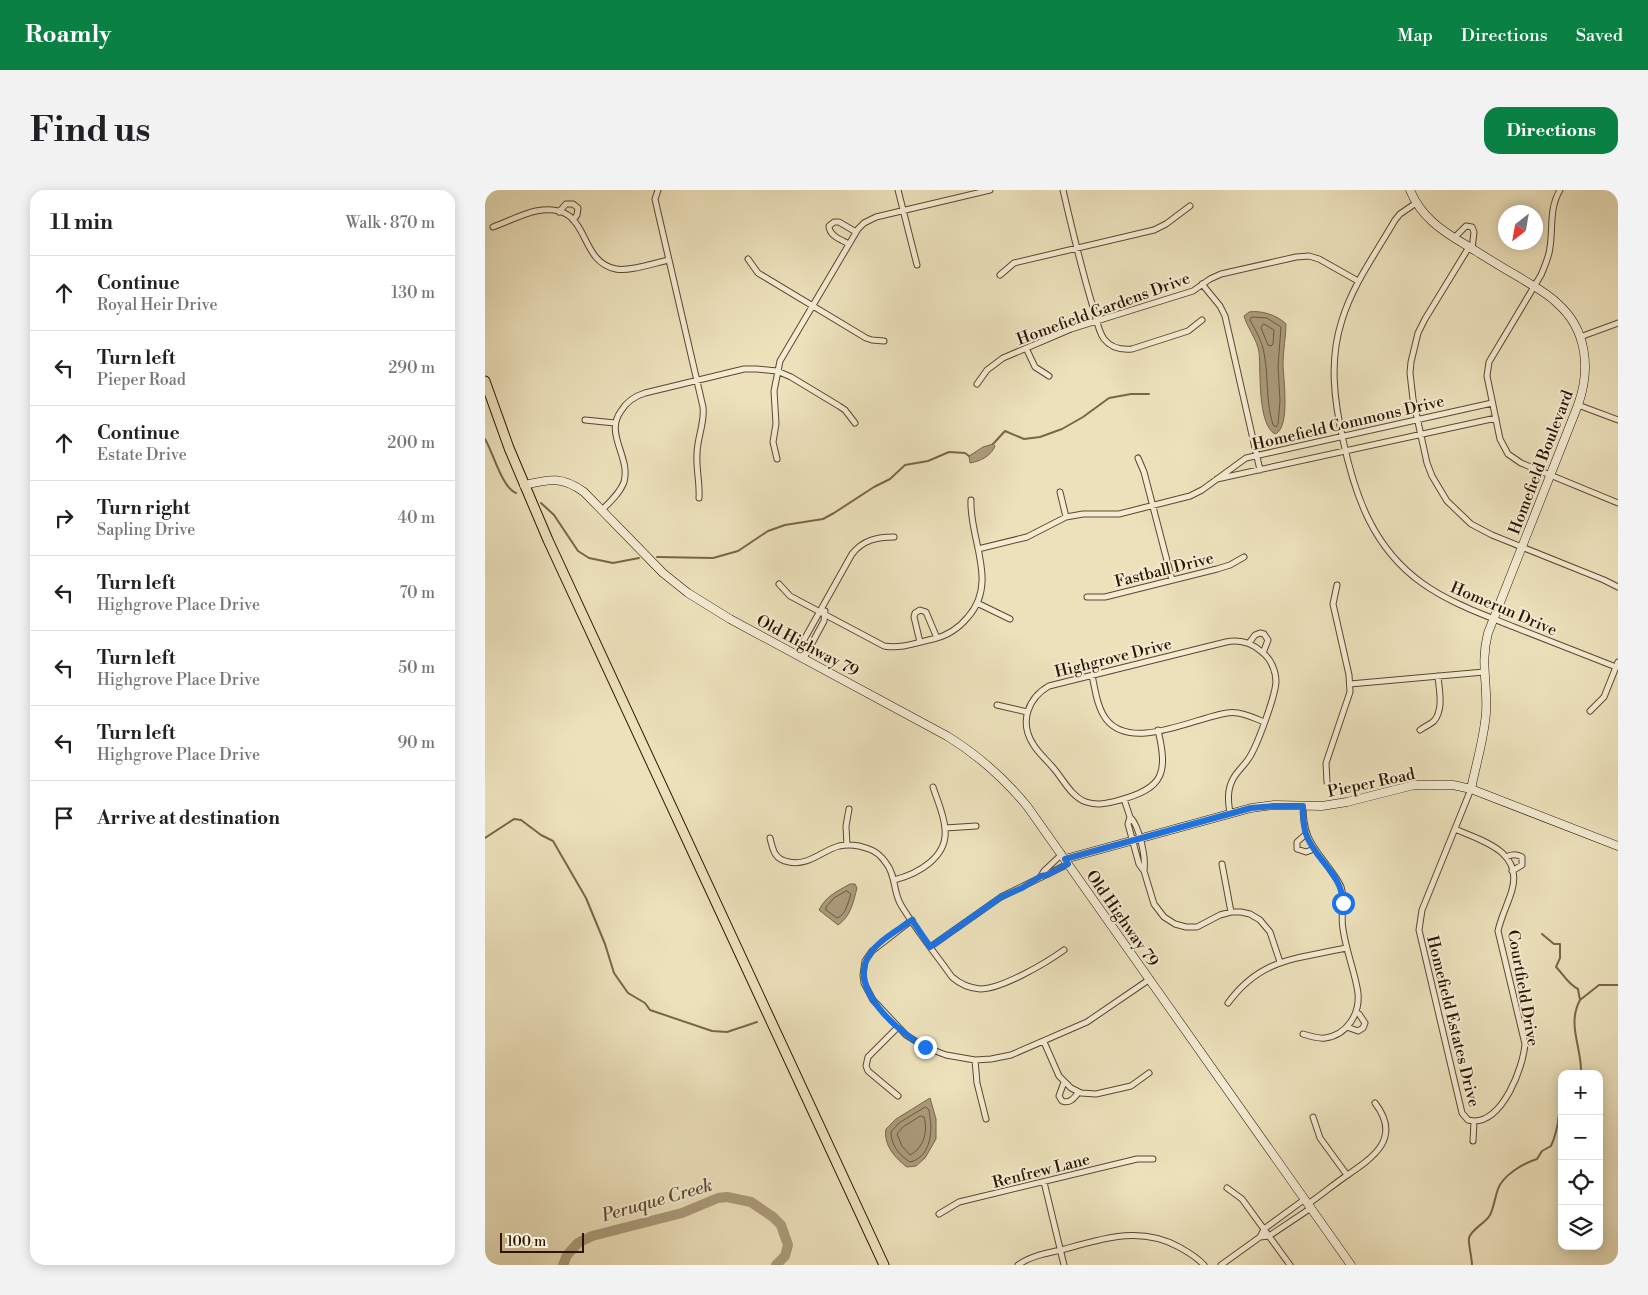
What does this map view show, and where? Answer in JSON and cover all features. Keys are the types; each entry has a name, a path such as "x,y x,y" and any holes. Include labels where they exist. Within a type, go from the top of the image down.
{"main road":[{"path":"485,381 509,448 548,540 884,1265"}],"street":[{"path":"658,190 655,199 704,416 697,455 699,498"},
{"path":"898,190 917,265"},
{"path":"777,459 773,442 776,424 774,391 780,361 856,232 864,223 876,217 991,190"},
{"path":"1063,190 1097,321 1105,341 1123,350 1132,349 1183,334 1202,320"},
{"name":"Homefield Boulevard","path":"1410,190 1416,203 1436,226 1534,287 1563,308 1580,337 1584,348 1586,370 1579,405 1521,547 1485,644 1484,672 1487,700 1485,728 1471,789"},
{"path":"1560,190 1551,212 1550,245 1546,263 1534,287 1489,362 1487,376 1492,403 1500,439 1508,454 1521,464 1618,503"},
{"name":"Homerun Drive","path":"1416,203 1400,214 1395,220 1358,281 1341,322 1335,355 1335,396 1342,436 1354,488 1362,507 1381,542 1407,571 1433,591 1493,619 1617,665"},
{"path":"559,212 566,204 573,204 577,208 577,215 573,220"},
{"path":"1000,275 1014,263 1154,230 1167,224 1190,206"},
{"path":"493,227 536,212 548,210 559,212 573,220 581,229 589,249 596,258 615,269 624,270 669,260"},
{"path":"849,244 832,234 829,226 834,222 839,222 856,232"},
{"path":"1453,238 1466,226 1472,227 1474,232 1470,248 1425,319 1415,344 1410,373 1420,435 1432,476 1439,490 1454,509 1477,527 1618,587"},
{"name":"Homefield Gardens Drive","path":"977,384 987,370 1003,358 1071,329 1186,293 1221,274 1296,256 1309,256 1319,259 1358,281"},
{"path":"748,259 758,273 812,306 867,338 884,341"},
{"path":"1202,284 1220,306 1225,316 1260,470"},
{"path":"1580,337 1618,323"},
{"path":"1026,348 1035,367 1049,376"},
{"path":"603,510 620,490 624,482 625,461 617,440 615,423 623,408 636,396 744,369 757,369 777,372 791,377 845,410 855,423"},
{"name":"Homefield Commons Drive","path":"978,548 1027,537 1066,517 1083,514 1119,514 1196,494 1246,458 1256,455 1492,403"},
{"path":"1579,405 1618,420"},
{"name":"Homefield Commons Drive","path":"1215,480 1496,418"},
{"path":"585,420 615,423"},
{"path":"1138,458 1144,472 1172,580"},
{"name":"Old Highway 79","path":"524,485 556,479 567,482 585,492 670,579 688,593 730,619 911,716 970,751 992,768 1011,787 1065,859 1351,1265"},
{"path":"1060,492 1066,517"},
{"path":"779,584 791,596 884,646 902,647 937,638 960,626 971,614 977,603 983,581 983,571 971,520 971,500"},
{"path":"796,654 852,554 859,546 876,538 894,537"},
{"name":"Fastball Drive","path":"1087,597 1105,597 1172,580 1223,567 1244,557"},
{"path":"1327,782 1326,763 1350,692 1350,684 1333,604 1337,585"},
{"path":"804,658 824,621 826,603"},
{"path":"977,603 1009,619"},
{"path":"920,642 914,617 915,613 919,610 926,612 937,638"},
{"name":"Highgrove Drive","path":"1249,644 1255,635 1260,632 1265,634 1268,640 1263,653"},
{"name":"Highgrove Drive","path":"1027,712 1037,694 1049,686 1234,640 1249,644 1263,653 1275,672 1276,681 1273,696 1252,754 1233,779 1228,795 1230,813"},
{"path":"1590,711 1604,697 1617,665"},
{"path":"1350,684 1484,672"},
{"path":"1092,674 1100,706 1106,719 1121,731 1134,734 1158,730 1226,713 1241,714 1264,722"},
{"path":"1420,730 1433,722 1438,714 1440,698 1438,676"},
{"path":"997,705 1027,712 1026,726 1033,745 1076,796 1087,802 1101,804 1124,799 1143,793 1155,782 1162,768 1163,754 1158,730"},
{"name":"Pieper Road","path":"1065,859 1251,808 1347,802 1414,785 1453,785 1471,789 1618,846"},
{"path":"894,880 914,873 935,858 943,844 945,828 933,787"},
{"name":"Homefield Estates Drive","path":"1471,789 1422,910 1419,930 1462,1113 1468,1120 1474,1121 1473,1141"},
{"path":"1124,799 1130,817 1128,824 1136,840 1139,864 1144,870 1154,904 1164,917 1175,924 1197,927 1220,915 1231,912 1250,914 1265,925 1270,932 1279,962"},
{"path":"1303,806 1306,834 1341,888 1343,903 1341,922 1358,994 1356,1012 1352,1021 1343,1031 1328,1038 1312,1037 1303,1034"},
{"path":"847,845 846,826 849,809"},
{"path":"945,828 976,826"},
{"name":"Courtfield Drive","path":"1455,829 1500,850 1507,857 1512,871 1513,885 1498,931 1525,1044 1524,1054 1515,1078 1499,1109 1492,1116 1474,1121"},
{"path":"1306,834 1297,842 1297,849 1306,852 1314,849"},
{"path":"770,838 773,851 779,859 793,863 806,862 837,846 847,845 868,848 876,853 887,864 894,880 899,900 930,947 952,977 956,981 968,986 981,989 998,985 1047,963 1064,950"},
{"name":"Courtfield Drive","path":"1507,857 1513,854 1522,858 1522,865 1512,871"},
{"path":"1041,876 1043,871 1065,859"},
{"path":"930,947 993,902 1022,888 1041,876 1047,875 1065,859"},
{"path":"1222,864 1231,912"},
{"path":"912,920 872,951 865,961 864,982 868,994 898,1027 929,1049 946,1055 975,1060 1011,1055 1097,1017 1150,979"},
{"path":"1228,1003 1238,990 1254,975 1279,962 1346,948"},
{"path":"1347,1027 1358,1031 1365,1026 1363,1019 1356,1012"},
{"path":"898,1027 868,1057 866,1066 868,1071 898,1096"},
{"path":"1044,1042 1057,1072 1064,1082 1079,1092 1095,1094 1131,1086 1149,1073"},
{"path":"975,1060 977,1083 986,1119"},
{"path":"1064,1082 1059,1096 1062,1101 1068,1102 1079,1092"},
{"path":"1260,1237 1269,1236 1308,1204 1375,1155 1382,1146 1386,1134 1385,1120 1375,1103"},
{"path":"1313,1117 1321,1138 1347,1175"},
{"name":"Renfrew Lane","path":"939,1214 959,1202 1137,1159 1153,1159"},
{"path":"1044,1182 1064,1265"},
{"path":"1227,1188 1243,1199 1290,1265"},
{"path":"1221,1265 1260,1237 1264,1229 1308,1204"},
{"path":"1018,1265 1033,1257 1110,1237 1137,1235 1162,1239 1189,1253 1204,1265"}],"water":[{"path":"1249,312 1269,314 1286,324 1283,363 1285,413 1280,430 1275,434 1265,420 1261,396 1259,352 1257,343 1244,316"},
{"path":"993,444 995,446 988,455 970,463 969,456 983,447"},
{"path":"850,884 855,884 857,888 854,899 846,918 838,925 819,910 828,898"},
{"path":"930,1098 936,1119 936,1139 925,1158 916,1166 907,1167 895,1156 888,1146 886,1129 896,1119"}],"waterway":[{"path":"993,444 1005,431 1024,439 1040,437 1062,429 1083,417 1109,398 1131,394 1149,394"},
{"path":"485,439 506,484 516,493"},
{"path":"657,557 713,558 738,551 768,531 785,525 823,519 890,479 905,465 928,461 949,452 965,453 969,456"},
{"path":"541,503 554,515 578,551 589,558 613,563 639,558"},
{"path":"485,838 514,819 521,820 541,835 553,841 586,898 605,944 614,973 628,993 645,1003 650,1010 712,1031 727,1032 757,1022"},
{"path":"1542,934 1554,944 1560,944 1560,958 1556,967 1578,989 1580,1000"},
{"path":"1581,1070 1575,1026 1576,1009 1580,1000 1599,985 1618,985"},
{"path":"1472,1265 1469,1238 1473,1231 1490,1215 1498,1189 1504,1179 1526,1163 1537,1159 1542,1151 1551,1146 1559,1115"},
{"name":"Peruque Creek","path":"563,1265 567,1255 578,1243 592,1236 682,1213 718,1198 727,1197 751,1202 781,1225 788,1245 785,1256 776,1265"}],"route":[{"path":"925,1047 906,1035 868,994 863,975 865,961 869,955 878,944 912,920 930,947 1001,897 1068,864 1065,859 1251,808 1303,806 1306,834 1310,843 1337,880 1341,888 1343,903"}]}
